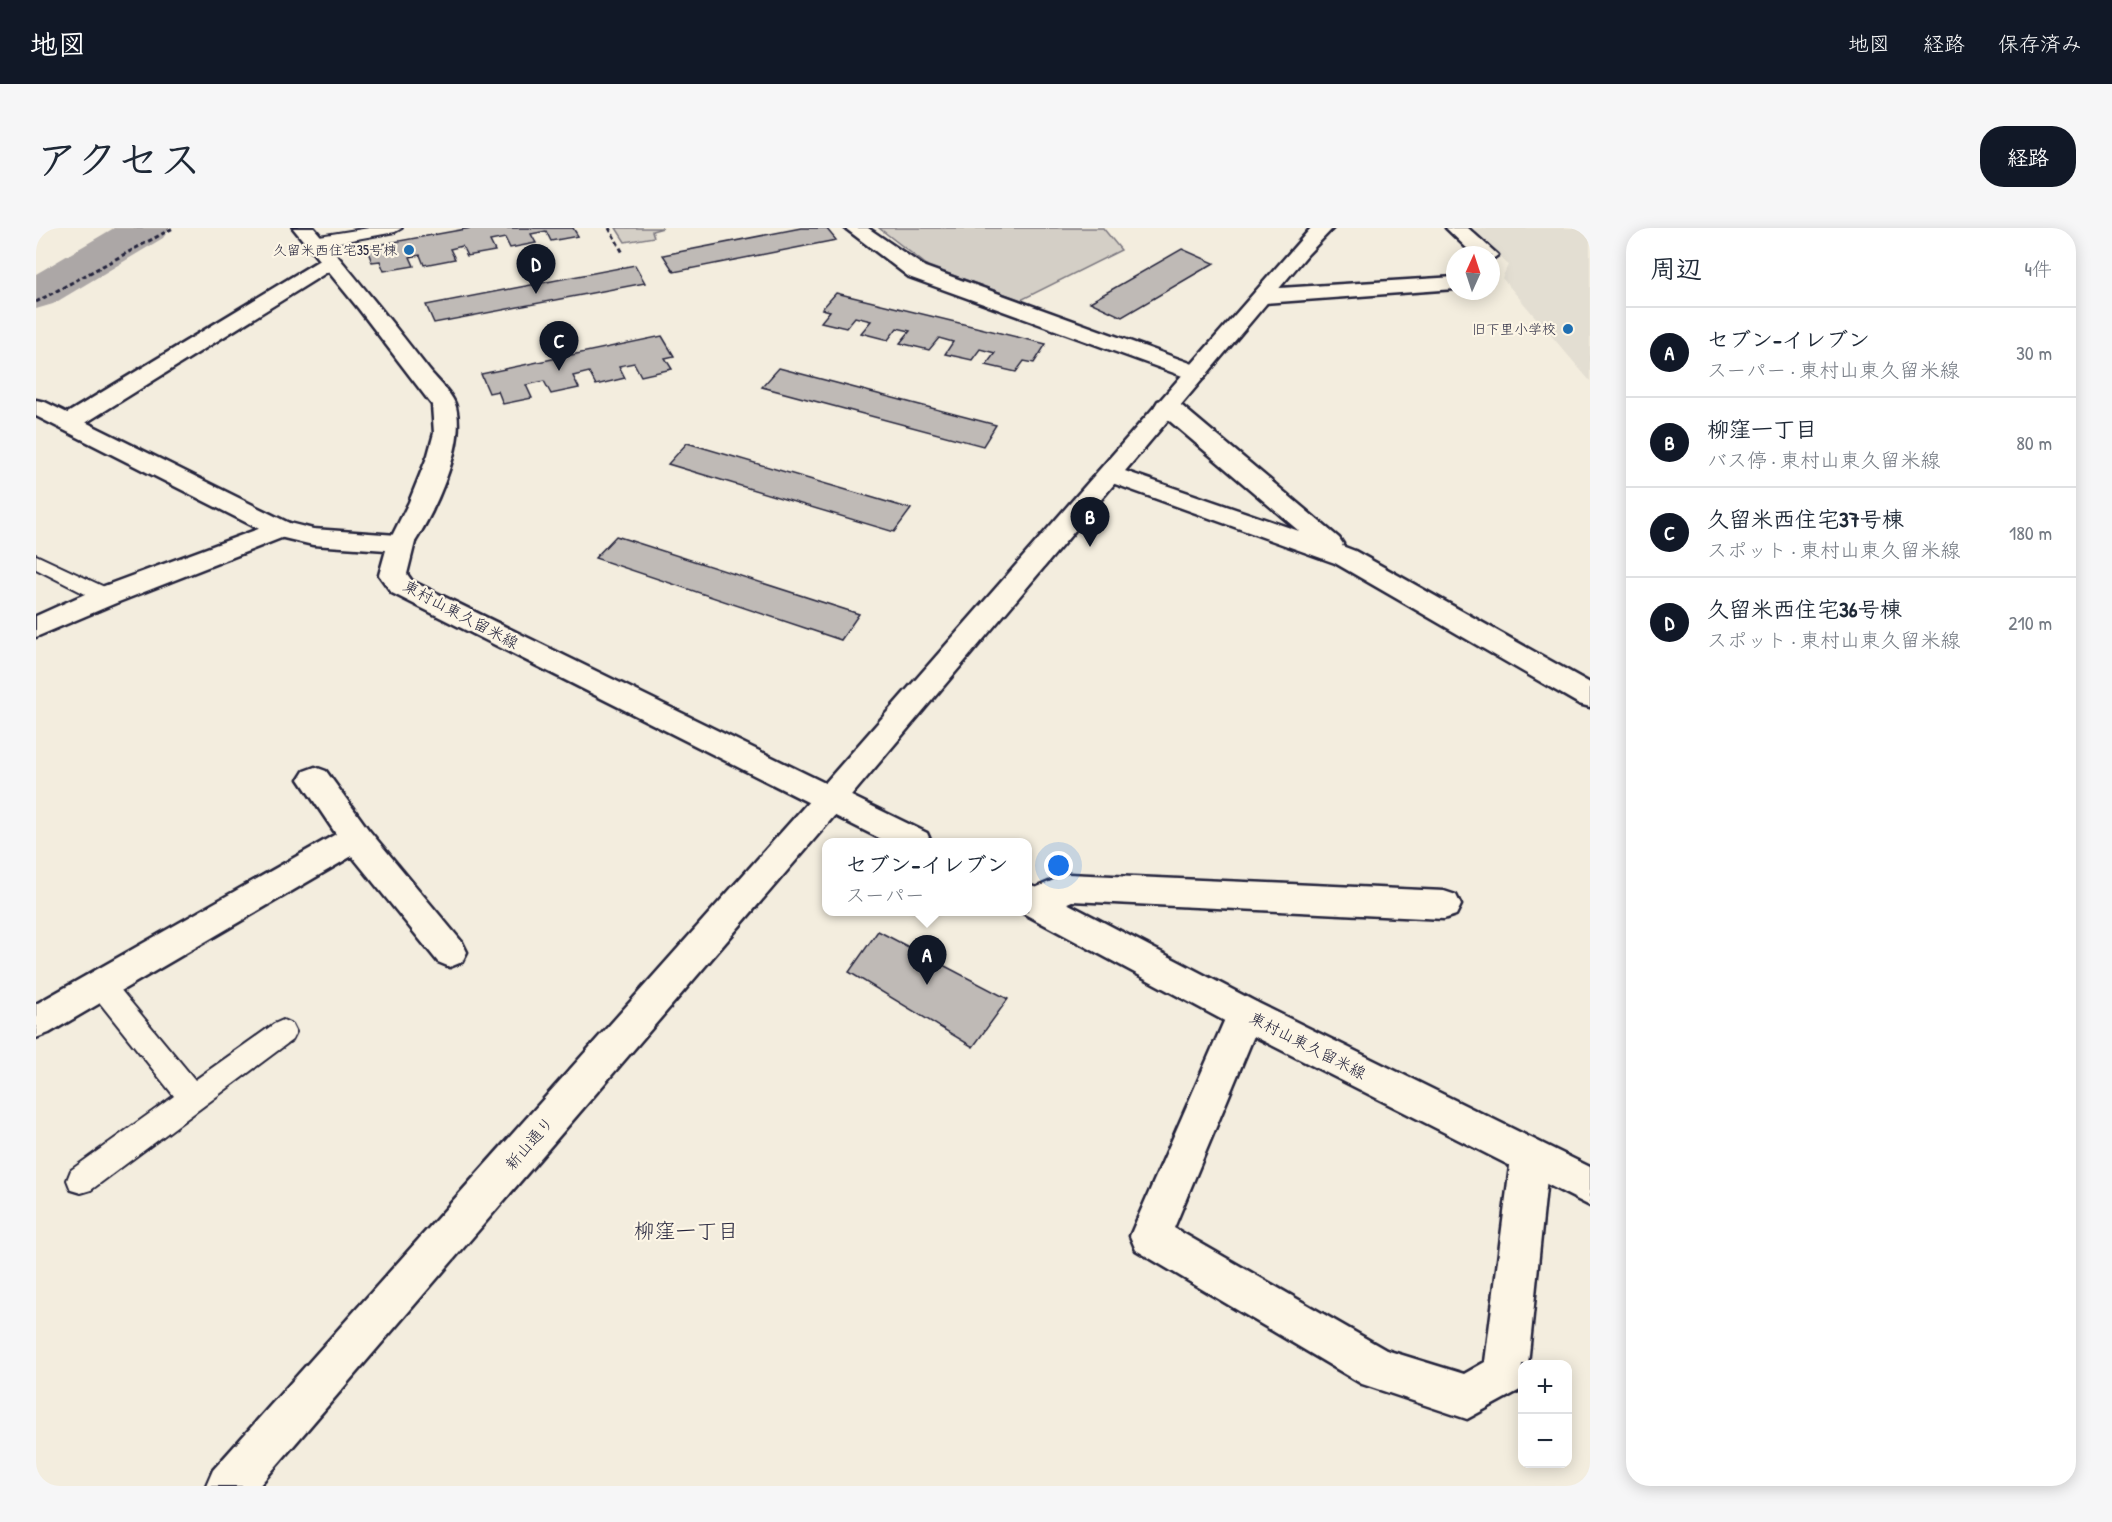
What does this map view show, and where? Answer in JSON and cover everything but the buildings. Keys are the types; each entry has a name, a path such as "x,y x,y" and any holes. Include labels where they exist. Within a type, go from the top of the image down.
{"street":[{"path":"855,228 917,272 1196,373"},
{"name":"新山通り","path":"229,1486 830,799 1264,296 1301,250 1323,228"},
{"path":"1456,228 1476,246"},
{"path":"36,407 280,529 313,537 402,542 422,502 441,455 446,433 444,405 366,303 308,235"},
{"path":"70,422 330,262"},
{"path":"1264,296 1446,285"},
{"path":"1167,406 1345,557"},
{"path":"1110,474 1345,557 1590,696"},
{"path":"36,627 106,596 280,529"},
{"name":"東村山東久留米線","path":"402,542 393,575 402,587 905,838"},
{"path":"315,779 356,838 450,952"},
{"path":"36,1022 356,838"},
{"path":"1032,901 1068,887 1444,905"},
{"name":"東村山東久留米線","path":"1032,902 1245,1014 1590,1187"},
{"path":"1245,1014 1150,1236 1377,1369 1467,1397 1505,1375 1530,1158"}],"lane":[{"path":"308,235 395,228"},
{"path":"36,561 106,596"},
{"path":"101,985 193,1098"},
{"path":"81,1180 283,1032"}],"path":[{"path":"36,302 173,228"},
{"path":"609,228 623,253"}],"shaded area":[{"path":"616,228 663,228 652,231 654,237 625,242"},
{"path":"879,228 1103,228 1121,250 1021,300 928,266"},
{"name":"旧下里小学校","path":"1473,228 1590,228 1590,381 1502,278 1508,265 1500,257 1500,246 1490,246"}],"waterway":[{"path":"36,294 147,228"}],"place":[{"name":"久留米西住宅35号棟","path":"409,250"},
{"name":"久留米西住宅36号棟","path":"536,294"},
{"name":"旧下里小学校","path":"1568,329"},
{"name":"久留米西住宅37号棟","path":"559,371"},
{"name":"柳窪一丁目","path":"1090,547"},
{"name":"セブン-イレブン","path":"927,985"}],"district":[{"name":"柳窪一丁目","path":"686,1231"}]}
